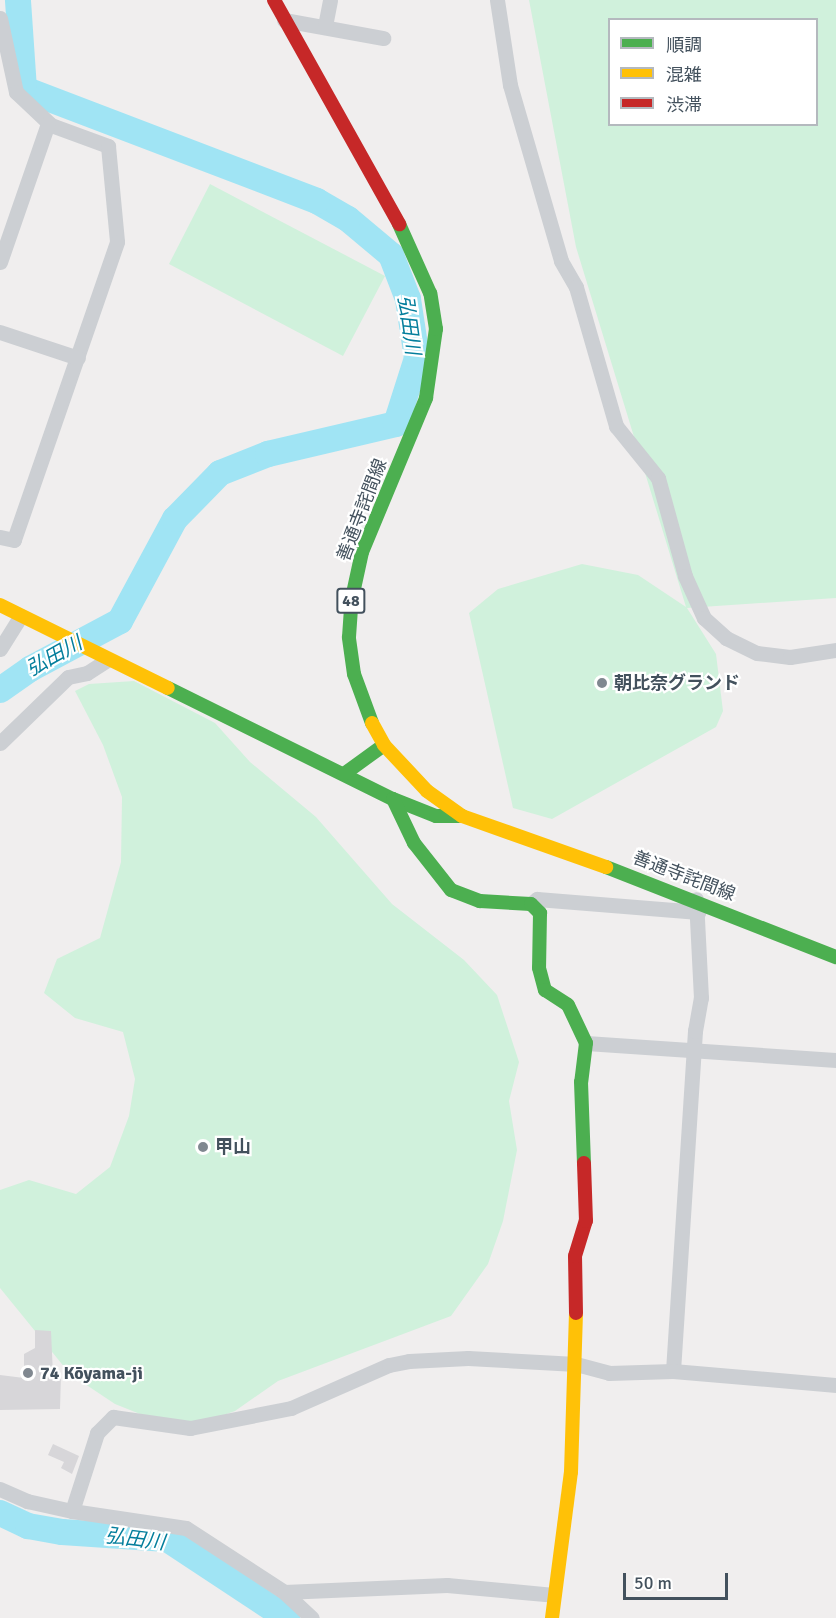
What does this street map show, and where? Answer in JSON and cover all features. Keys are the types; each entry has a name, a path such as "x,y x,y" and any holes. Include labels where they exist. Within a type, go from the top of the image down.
{"street":[{"name":"善通寺詫間線","path":"273,0 413,249 430,293 436,329 426,398 362,552 352,598 349,637 354,674 367,714 384,745 427,791 462,816 836,957"},
{"path":"325,26 330,0"},
{"path":"496,0 510,85 561,261 576,287 616,426 658,478 685,576 704,618 726,638 757,653 790,657 836,650"},
{"path":"0,18 2,37 16,92 48,123 99,140 111,154 117,242 14,540 0,537"},
{"path":"284,20 383,38"},
{"path":"0,262 6,227 48,123"},
{"path":"0,332 78,358"},
{"path":"0,606 393,799 436,816 462,816"},
{"path":"0,649 21,616"},
{"path":"0,743 68,677 87,673 103,658"},
{"path":"344,774 384,745"},
{"path":"393,799 414,843 451,890 472,899 531,904 540,913 539,968 545,990 568,1005 586,1043 580,1082 585,1221 575,1256 576,1364 567,1520 552,1618"},
{"path":"531,904 537,899 697,905 701,998 673,1371"},
{"path":"586,1043 836,1060"},
{"path":"72,1511 97,1433 113,1417 190,1428 291,1408 408,1361 468,1358 576,1364 609,1373 673,1371 836,1385"},
{"path":"0,1489 27,1501 72,1511 186,1528 284,1592 312,1618"},
{"path":"284,1592 447,1585 554,1595"}],"green space":[{"path":"529,0 836,0 836,598 687,608 716,654 723,711 716,727 552,819 513,808 469,613 498,589 582,564 638,575 686,607 576,247"},
{"path":"210,184 385,276 343,356 169,264"},
{"path":"134,681 215,723 250,762 316,817 392,904 464,960 497,995 519,1062 509,1101 517,1150 503,1221 488,1264 451,1316 278,1381 235,1411 193,1426 160,1422 115,1404 70,1374 0,1288 0,1190 29,1180 76,1194 110,1167 129,1116 135,1079 123,1032 75,1018 44,993 57,959 100,938 121,862 122,797 103,745 75,691 89,684"}],"building":[{"path":"35,1330 51,1331 53,1375 61,1375 60,1409 0,1410 0,1375 24,1378 24,1354 35,1348"},
{"path":"53,1444 79,1456 72,1474 61,1468 64,1462 48,1455"}],"waterway":[{"name":"弘田川","path":"0,690 30,669 120,621 175,519 220,473 268,454 396,424 417,358 408,299 391,255 348,219 317,201 24,89 18,0"},
{"name":"弘田川","path":"0,1513 28,1526 62,1532 167,1539 287,1618"}],"traffic: fast":[{"path":"372,723 354,674 349,637 352,598 362,552 426,398 436,329 430,293 399,224"},
{"path":"168,688 393,799 436,816 462,816"},
{"path":"344,774 384,745"},
{"path":"393,799 414,843 451,890 480,901 531,904 540,913 539,968 545,990 568,1005 586,1043 581,1082 584,1163"},
{"path":"606,867 836,957"}],"traffic: slow":[{"path":"0,605 168,688"},
{"path":"372,723 384,745 427,791 462,816 606,867"},
{"path":"552,1618 571,1472 576,1313"}],"traffic: jam":[{"path":"274,0 399,224"},
{"path":"576,1313 575,1256 586,1221 584,1163"}],"place":[{"name":"朝比奈グランド","path":"602,683"},
{"name":"甲山","path":"203,1147"},
{"name":"74 Kōyama-ji","path":"28,1373"}]}
